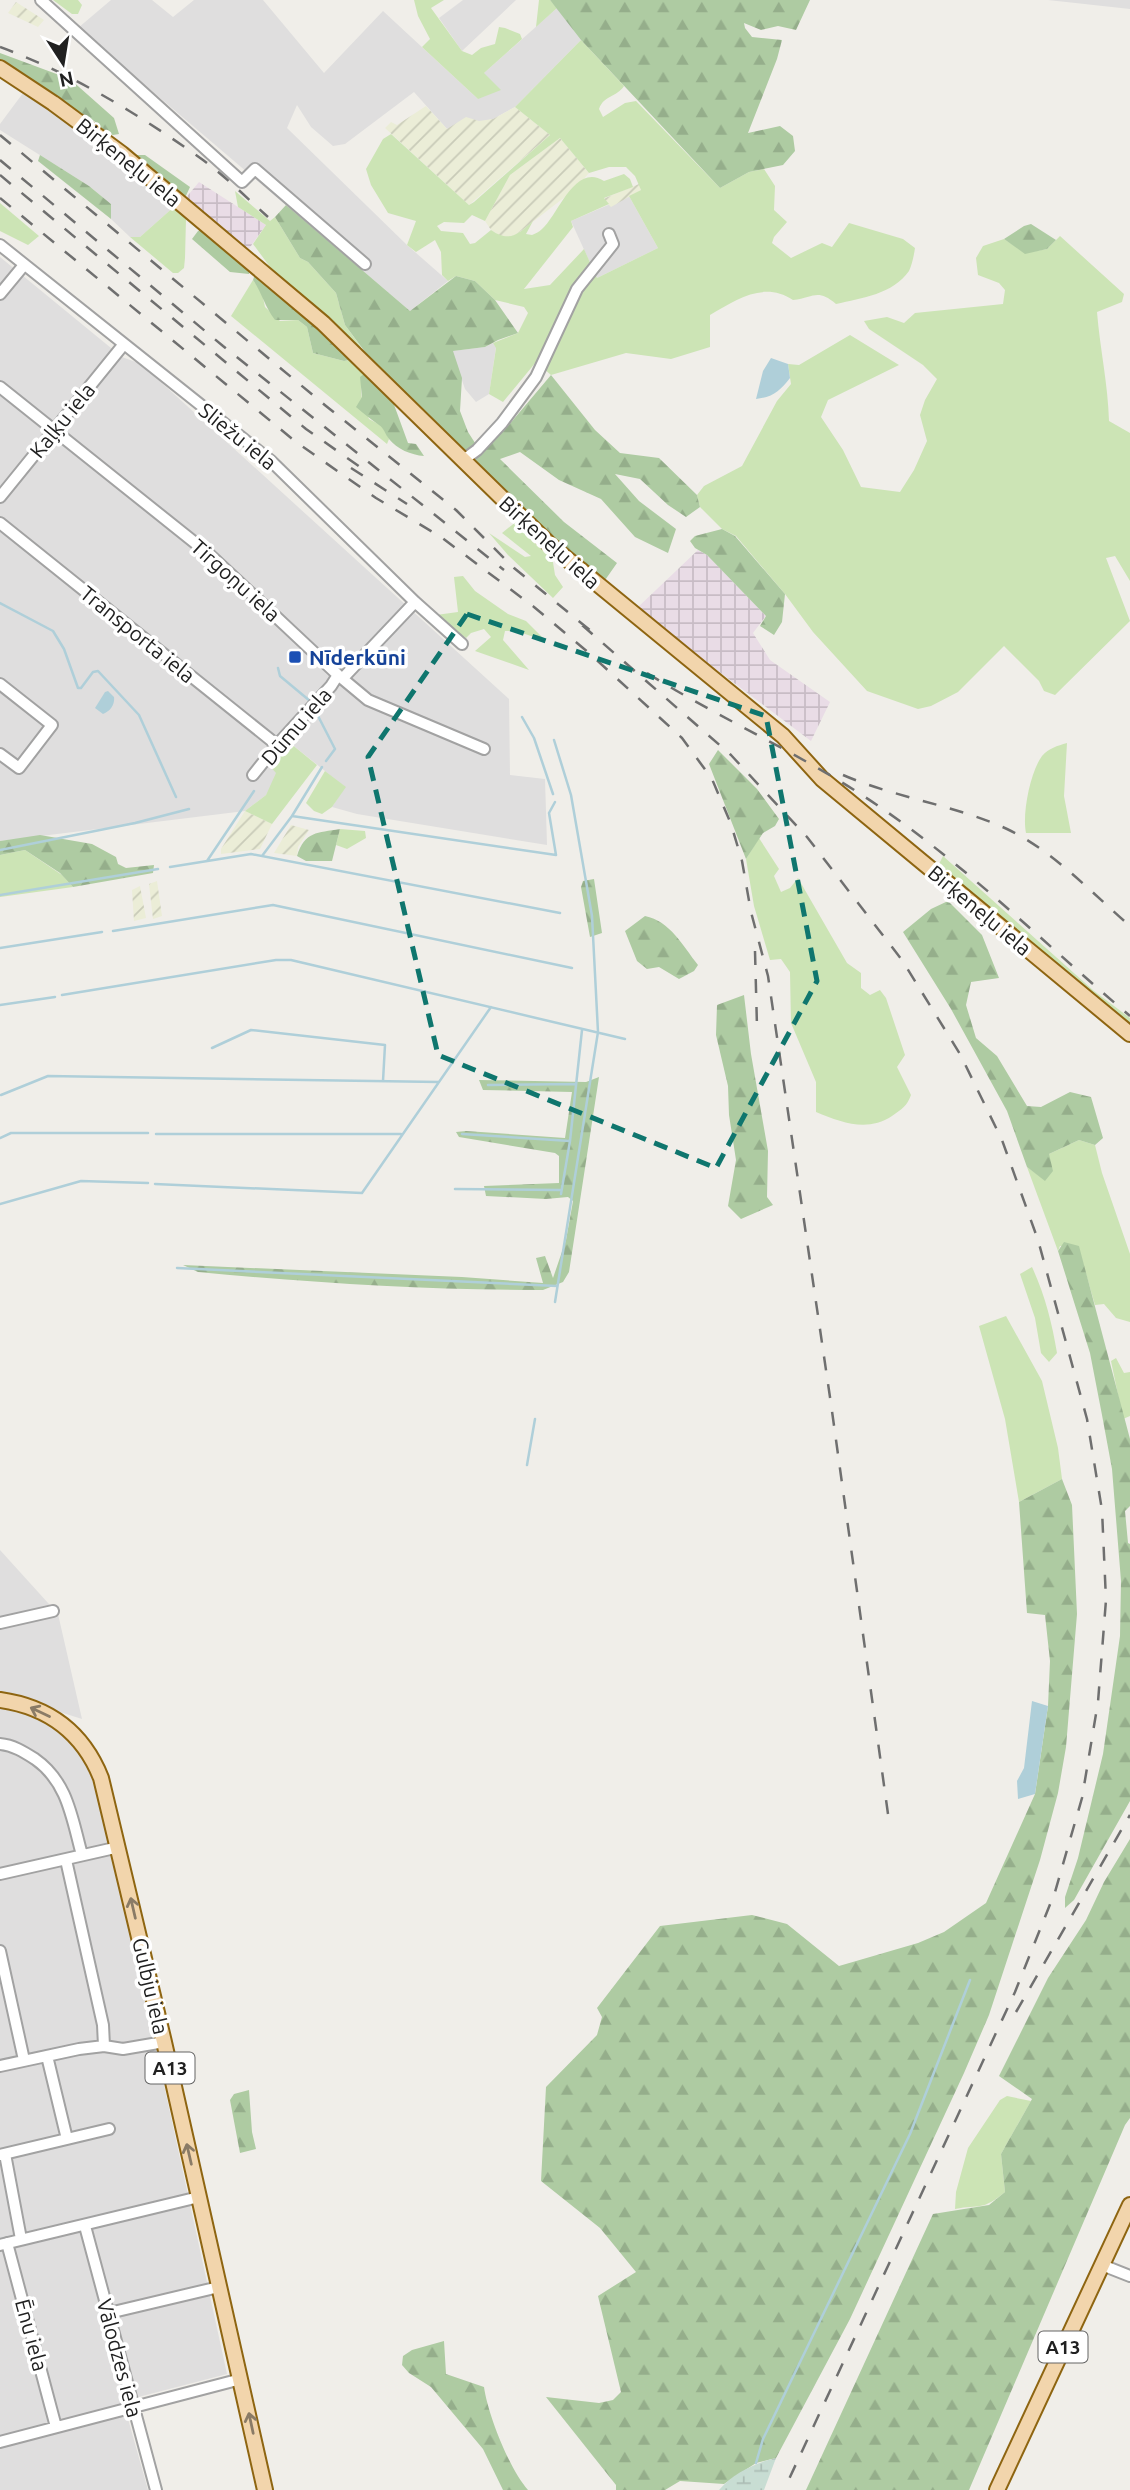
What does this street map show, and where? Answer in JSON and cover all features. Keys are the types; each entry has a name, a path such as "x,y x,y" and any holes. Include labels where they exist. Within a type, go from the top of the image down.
{"main road":[{"name":"Birķeneļu iela","path":"0,68 122,154 324,323 550,545 783,736 822,779 1130,1034"},
{"name":"Gulbju iela","path":"0,1700 28,1707 58,1721 80,1740 102,1778 265,2490"},
{"name":"A13","path":"997,2490 1130,2205"}],"street":[{"path":"41,0 242,182 256,169 365,264"},
{"path":"462,461 477,450 502,423 536,377 577,289 614,244 609,234"},
{"name":"Sliežu iela","path":"0,245 271,461 415,602 462,644"},
{"path":"0,294 24,265"},
{"name":"Kaļķu iela","path":"0,497 124,344"},
{"name":"Tirgoņu iela","path":"0,387 209,554 368,700 484,749"},
{"name":"Transporta iela","path":"0,523 277,745"},
{"name":"Dūmu iela","path":"253,775 340,676 415,602"},
{"path":"0,684 52,725 19,768 0,754"},
{"path":"0,1623 53,1611"},
{"path":"0,1744 9,1745 28,1755 54,1775 67,1798 82,1855"},
{"path":"0,1874 119,1847"},
{"path":"66,1860 103,2025 104,2046"},
{"path":"0,1951 24,2060"},
{"path":"0,2066 104,2046 123,2049 164,2042"},
{"path":"47,2056 67,2139"},
{"path":"20,2239 2,2155 109,2129"},
{"path":"3,2244 199,2197"},
{"name":"Vālodzes iela","path":"85,2225 153,2489"},
{"name":"Ēnu iela","path":"3,2244 57,2427"},
{"path":"1102,2265 1130,2276"},
{"path":"109,2313 219,2287"},
{"path":"0,2442 241,2379"}],"highlighted area":[{"path":"467,614 766,716 817,981 716,1168 438,1055 368,757"}],"shaded area":[{"path":"111,0 152,0 173,17 194,0 263,0 324,73 383,11 478,99 484,73 557,8 581,40 515,107 493,119 447,129 414,92 345,144 333,146 311,127 297,105 287,128 407,245 448,281 410,311 78,28"},
{"path":"463,0 516,0 462,51 439,18"},
{"path":"1048,0 1130,0 1130,9"},
{"path":"26,89 75,123 176,205 140,237 130,237 111,219 111,204 89,186 0,130 0,124"},
{"path":"199,182 266,225 248,250 184,200"},
{"path":"629,196 658,248 597,278 571,221"},
{"path":"0,257 122,357 141,364 509,699 510,775 545,779 547,845 357,814 332,807 345,787 290,743 266,795 245,811 0,841"},
{"path":"493,343 496,347 489,394 476,402 465,389 452,351 485,347"},
{"path":"698,550 707,555 766,616 753,633 770,660 830,702 811,741 636,609"},
{"path":"0,1550 58,1614 82,1719 0,1693"},
{"path":"0,1708 25,1711 53,1726 75,1745 91,1769 101,1796 227,2374 123,2401 148,2490 0,2490"}],"green space":[{"path":"53,0 78,0 82,5 78,14 72,14"},
{"path":"414,0 444,0 431,8 462,51 472,55 481,48 495,44 499,27 520,34 522,39 484,73 501,90 478,99 422,47 430,39 418,16"},
{"path":"539,0 550,0 557,8 536,27"},
{"path":"550,0 810,0 796,30 778,26 761,30 744,23 752,37 782,40 748,133 780,126 793,136 795,151 783,165 749,172 720,188 581,40"},
{"path":"16,2 44,20 38,27 8,13"},
{"path":"581,40 624,86 601,104 599,109 603,117 625,103 636,101 720,188 749,172 764,169 775,186 774,210 787,222 772,243 791,258 822,243 832,247 849,223 903,239 915,248 910,269 902,279 886,290 836,304 820,295 793,300 772,292 740,298 710,315 710,347 671,359 626,353 551,375 536,362 503,402 489,394 496,348 493,343 518,333 528,313 524,307 495,300 475,281 456,276 448,281 442,275 441,252 435,240 416,252 407,245 416,221 388,213 371,185 366,169 383,139 391,134 469,205 550,135 515,107","holes":["560,138 589,173 609,167 626,167 635,176 641,190 629,196 658,248 597,278 584,249 550,285 524,289 573,227 571,221 609,204 604,198 633,187 624,174 604,181 594,177 584,179 576,184 542,229 532,235 526,234 533,221 513,235 503,236 491,230 470,244 463,233 441,231 437,226 444,222 464,223 472,215 485,221 510,175"]},
{"path":"0,53 70,79 114,118 119,134 107,133 94,121 38,89 0,63"},
{"path":"426,106 447,129 466,117 479,121 493,119 515,107 550,135 469,205 385,128 391,122 397,125"},
{"path":"560,138 589,173 574,190 517,234 510,237 500,236 491,230 485,221 510,175"},
{"path":"40,155 89,186 111,204 111,219 38,161"},
{"path":"135,155 145,155 190,187 184,200 136,159"},
{"path":"639,184 641,190 611,207 603,199"},
{"path":"235,191 270,221 275,217 300,258 308,262 336,293 345,325 361,347 359,350 282,283 253,244 266,225 238,207"},
{"path":"0,203 39,236 28,245 0,231"},
{"path":"176,205 186,219 185,258 184,268 173,273 130,237 140,237"},
{"path":"286,205 410,311 456,276 475,281 495,300 518,333 485,347 453,351 462,378 460,411 477,446 461,454 380,372 345,325 336,293 308,262 300,258 275,217"},
{"path":"1031,224 1056,240 1047,249 1025,254 1004,239 1024,226"},
{"path":"203,229 250,267 249,274 230,272 192,239"},
{"path":"1060,236 1124,294 1122,302 1097,312 1109,421 1130,433 1130,581 1115,556 1106,558 1130,621 1055,695 1044,691 1039,681 1004,646 958,692 931,706 918,709 867,691 813,632 736,536 722,529 700,507 697,495 704,486 742,466 777,401 791,384 788,364 799,365 850,335 899,365 828,400 821,417 843,450 861,487 900,492 927,441 920,415 937,379 923,365 869,329 864,321 887,317 904,323 915,313 1003,304 1005,290 999,283 978,275 976,258 983,246 1004,239 1025,253 1047,249"},
{"path":"259,275 354,359 344,361 313,353 307,327 298,320 275,320 253,280"},
{"path":"253,280 262,293 265,307 280,321 298,320 307,327 313,353 344,361 354,359 368,371 362,384 362,400 369,419 382,426 389,439 387,444 231,316"},
{"path":"368,371 389,391 408,443 416,444 424,456 409,453 396,446 381,426 356,407 362,397 360,377"},
{"path":"551,375 595,430 620,453 659,458 697,495 700,507 686,517 668,505 640,479 615,474 639,501 676,529 668,553 635,537 601,499 559,480 520,452 500,459 564,522 617,563 603,583 469,461 508,426"},
{"path":"517,521 552,556 555,575 563,587 553,598 489,533 525,557 531,556 502,533"},
{"path":"722,529 735,536 785,594 782,622 774,635 760,626 766,616 690,541 695,536"},
{"path":"463,576 475,591 508,614 526,621 546,641 516,631 505,631 503,640 529,670 475,651 491,637 484,629 471,633 466,638 436,615 458,612 454,577"},
{"path":"290,743 317,765 272,824 245,811 266,795 276,773 268,764"},
{"path":"1067,743 1064,796 1071,833 1026,833 1028,794 1038,763 1047,751"},
{"path":"718,750 757,789 779,819 775,826 763,833 746,859 709,764"},
{"path":"325,771 346,787 332,807 322,814 306,803"},
{"path":"245,811 272,824 260,849 221,854 221,849"},
{"path":"291,825 309,830 298,847 297,856 274,853"},
{"path":"340,829 365,831 366,838 347,849 336,845"},
{"path":"340,829 332,861 306,861 297,856 308,838 318,833"},
{"path":"40,835 92,844 116,857 118,864 126,868 154,865 153,873 73,887 60,873 25,850 0,855 0,841"},
{"path":"759,838 779,869 774,876 781,892 790,888 798,878 847,963 861,973 861,988 870,995 880,990 886,998 905,1055 897,1067 911,1095 904,1107 883,1121 855,1124 816,1112 816,1082 791,1023 790,972 781,959 770,960 754,906 746,859"},
{"path":"25,850 62,875 73,887 0,897 0,855"},
{"path":"943,856 1094,991 1130,1018 1130,1028 938,866"},
{"path":"594,879 602,933 590,937 581,887 583,881"},
{"path":"157,881 162,916 153,919 149,884"},
{"path":"140,886 146,918 134,921 132,890"},
{"path":"948,901 982,935 999,978 971,982 966,1005 976,1038 997,1056 1027,1106 1041,1107 1070,1092 1091,1097 1103,1138 1095,1145 1079,1140 1049,1154 1053,1171 1045,1181 1027,1167 1007,1111 951,1009 903,932 931,909"},
{"path":"645,916 662,923 675,935 698,965 694,971 679,979 659,967 647,969 637,961 625,931"},
{"path":"744,995 768,1151 767,1197 773,1205 741,1219 728,1206 736,1160 729,1115 728,1086 716,1035 717,1005"},
{"path":"599,1077 569,1272 563,1282 543,1290 413,1287 198,1272 183,1265 543,1283 536,1258 545,1256 553,1278 566,1240 573,1201 568,1197 546,1199 486,1196 484,1186 559,1183 559,1156 555,1153 459,1137 456,1132 565,1138 572,1092 483,1090 479,1080 586,1082"},
{"path":"1079,1140 1095,1145 1130,1254 1130,1322 1116,1318 1104,1304 1095,1305 1078,1246 1060,1246 1058,1251 1027,1167 1045,1180 1049,1154"},
{"path":"1064,1242 1079,1246 1130,1439 1130,1506 1125,1511 1130,1544 1130,1801 1074,1900 1065,1908 1065,1897 1078,1858 1103,1754 1120,1636 1121,1581 1112,1469 1090,1353 1058,1251"},
{"path":"1032,1267 1044,1299 1057,1353 1049,1362 1041,1353 1035,1318 1020,1274"},
{"path":"1006,1316 1042,1381 1058,1448 1062,1479 1019,1502 1005,1419 979,1326"},
{"path":"1116,1358 1124,1373 1130,1372 1130,1416 1123,1419 1111,1361"},
{"path":"1062,1479 1072,1505 1077,1614 1066,1747 1058,1793 1040,1860 989,2015 964,2073 850,2319 776,2458 756,2463 724,2484 680,2481 665,2490 616,2490 616,2485 546,2397 599,2403 613,2400 621,2392 598,2296 636,2272 600,2228 541,2181 546,2087 597,2035 602,2017 597,2008 660,1926 752,1915 787,1924 839,1966 918,1943 944,1932 986,1903 1035,1794 1048,1706 1050,1661 1045,1615 1027,1613 1019,1502"},
{"path":"1130,1839 1130,2118 969,2490 806,2490 933,2214 989,2205 1005,2192 1001,2154 1032,2099 999,2076 1048,1978 1086,1920 1104,1882"},
{"path":"249,2090 256,2149 240,2153 230,2100 234,2094"},
{"path":"1007,2096 1031,2101 1001,2154 1005,2192 981,2206 955,2209 956,2192 968,2148 1000,2100"},
{"path":"444,2341 446,2374 484,2387 500,2441 528,2490 503,2490 483,2449 431,2387 409,2373 402,2365 403,2356 412,2350"},
{"path":"776,2458 764,2490 719,2490 745,2470"}],"water":[{"path":"771,358 788,364 790,378 776,393 756,399 763,371"},
{"path":"108,691 114,697 114,702 103,714 95,708"},
{"path":"1032,1701 1048,1706 1035,1794 1018,1799 1017,1781 1024,1768"}],"waterway":[{"path":"0,603 53,631 64,649 78,688 81,688 93,672 98,671 139,715 176,797"},
{"path":"278,668 280,676 310,701"},
{"path":"316,712 335,749 326,761"},
{"path":"522,717 534,738 553,794"},
{"path":"554,740 571,795 592,916 598,1032 555,1302"},
{"path":"262,856 292,816 322,767"},
{"path":"207,861 254,791"},
{"path":"292,816 556,855 549,813 555,802"},
{"path":"0,850 135,823 189,809"},
{"path":"170,867 251,854 560,913"},
{"path":"0,895 158,869"},
{"path":"113,931 273,905 572,968"},
{"path":"0,948 102,932"},
{"path":"62,995 276,960 291,960 625,1039"},
{"path":"0,1005 55,997"},
{"path":"155,1184 362,1193 491,1007"},
{"path":"212,1048 251,1030 385,1045 383,1081"},
{"path":"561,1194 570,1141 582,1030"},
{"path":"1,1095 48,1076 439,1082"},
{"path":"488,1085 575,1084"},
{"path":"0,1138 11,1133 148,1133"},
{"path":"156,1134 401,1134"},
{"path":"462,1134 570,1141"},
{"path":"0,1204 81,1181 148,1183"},
{"path":"455,1189 560,1190"},
{"path":"177,1268 557,1286"},
{"path":"527,1465 535,1419"},
{"path":"756,2463 763,2439 910,2134 970,1980"}],"railway":[{"path":"0,47 80,83 155,127 212,167 268,217"},
{"path":"0,135 326,406 456,510 514,568 591,631"},
{"path":"0,160 223,346 504,570"},
{"path":"0,175 306,429 363,469"},
{"path":"0,198 296,442 376,498 441,537 534,607 682,738 712,779 731,824 742,861 751,912 768,976 888,1814"},
{"path":"351,468 407,504"},
{"path":"582,625 731,755 807,837 902,960 960,1054 1002,1140 1038,1240 1087,1419 1102,1510 1106,1600 1098,1702 1082,1798 1055,1892 1015,1992 784,2490"},
{"path":"647,673 821,770 911,829 975,880 1130,1016"},
{"path":"843,775 1007,829 1056,860 1130,926"},
{"path":"755,951 757,1027"},
{"path":"1016,2012 1130,1815"}],"place":[{"name":"Nīderkūni","path":"295,657"}]}
